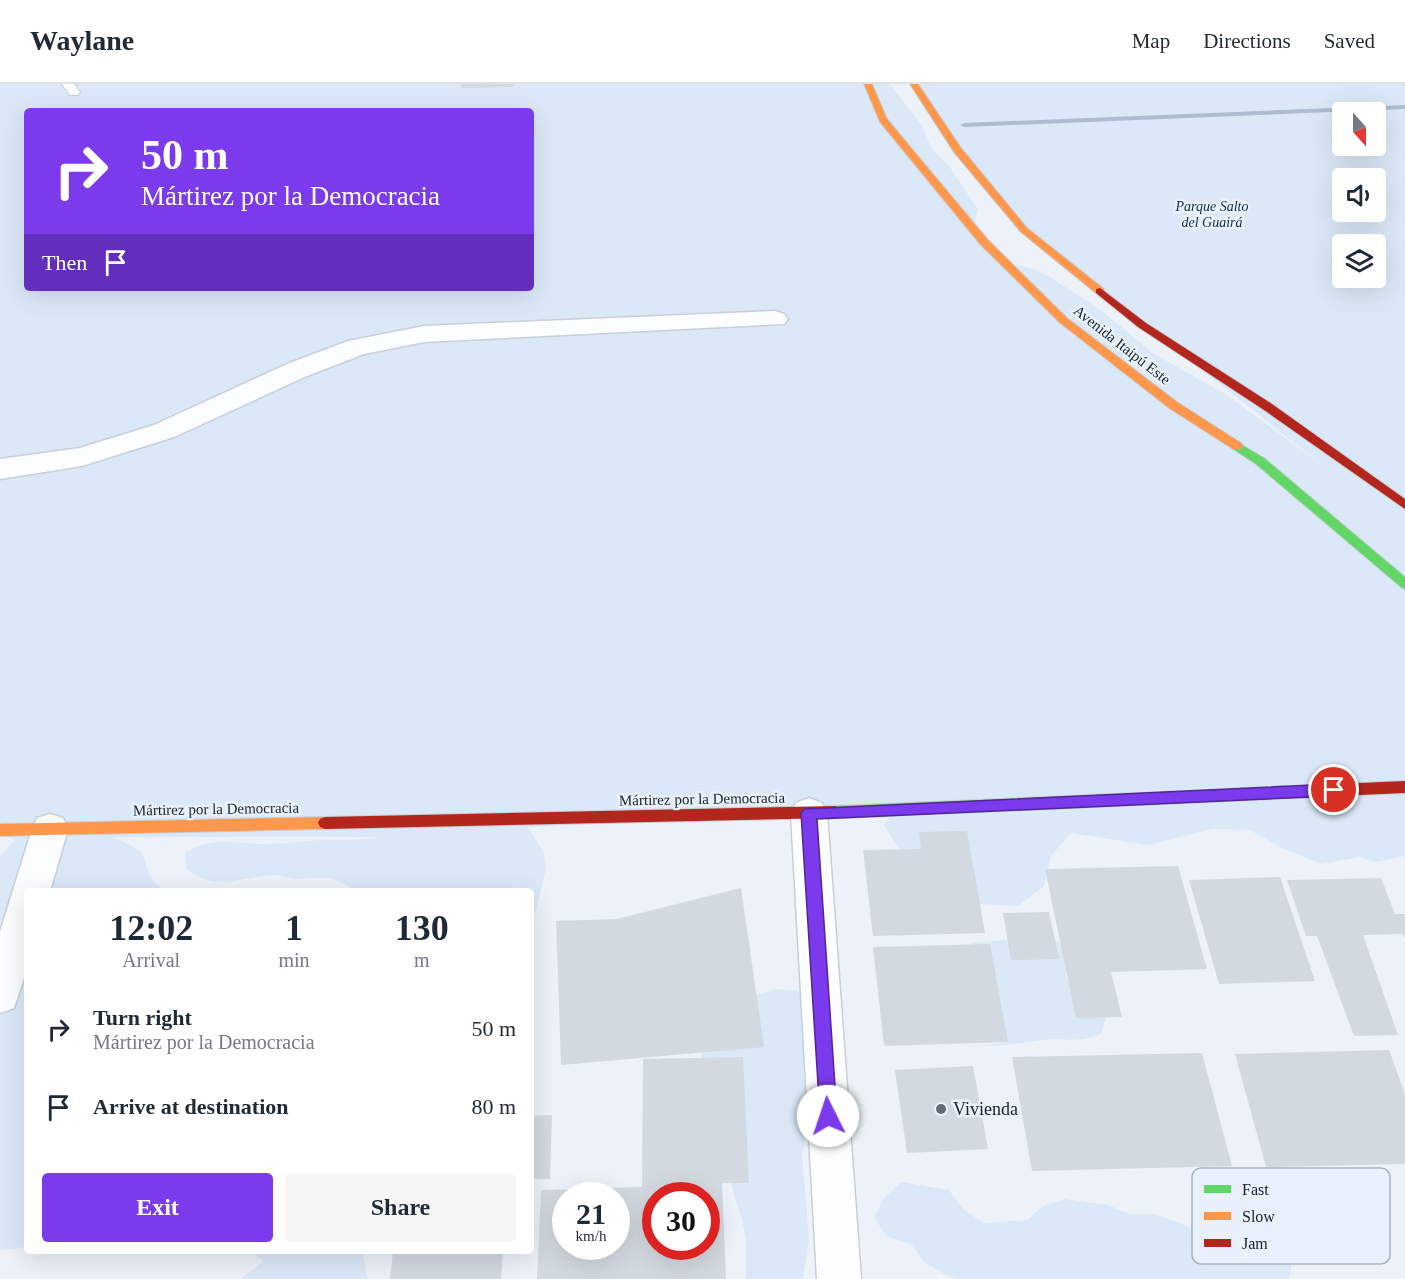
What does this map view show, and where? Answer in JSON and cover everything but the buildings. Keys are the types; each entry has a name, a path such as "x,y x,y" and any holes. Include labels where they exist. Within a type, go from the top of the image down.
{"street":[{"name":"Avenida Itaipú Este","path":"868,84 883,120 897,137 984,242 1063,320 1173,405 1260,461 1405,584"},
{"name":"Avenida Itaipú Este","path":"914,84 957,150 1024,230 1142,325 1268,408 1405,505"},
{"path":"0,469 82,457 164,431 297,370 357,346 435,333 775,319"},
{"name":"Mártirez por la Democracia","path":"0,830 809,813 1405,787"},
{"path":"809,813 839,1279"},
{"path":"32,888 50,829"},
{"path":"0,995 24,915"}],"green space":[{"name":"Parque Salto del Guairá","path":"0,84 890,84 921,124 931,147 952,170 978,210 974,223 1005,263 1031,268 1050,277 1102,311 1154,354 1227,395 1325,467 1024,230 914,84 1405,84 1405,856 1375,862 1359,857 1322,864 1284,849 1250,830 1213,829 1147,845 1071,833 1051,856 1044,886 1018,906 981,904 942,894 914,873 884,825 895,810 528,827 544,853 546,869 534,918 534,888 350,888 334,879 297,879 274,875 217,882 196,876 186,868 185,853 196,847 215,842 272,844 380,837 114,837 141,851 151,878 160,888 24,888 24,1247 0,1250 0,856 15,840 0,830"},
{"path":"1050,935 1064,953 1066,977 1078,992 1106,1017 1101,1034 1078,1040 1050,1039 981,1046 1006,1042 958,950 974,943"},
{"path":"774,989 793,990 811,997 810,1110 802,1153 809,1240 803,1279 746,1279 746,1240 742,1219 735,1199 703,1063 701,1044 737,1001"},
{"path":"901,1182 949,1190 962,1208 983,1223 1027,1220 1043,1206 1065,1199 1108,1205 1130,1214 1155,1214 1192,1228 1192,1264 1291,1264 1291,1270 1289,1279 960,1279 944,1274 924,1262 911,1244 886,1236 874,1217 884,1198"},
{"path":"254,1254 363,1254 368,1279 240,1279 264,1261"}],"waterway":[{"path":"964,125 1405,107"}],"traffic: fast":[{"path":"1237,446 1260,461 1405,584"},
{"path":"835,812 1139,799"}],"traffic: slow":[{"path":"868,84 883,120 984,242 1063,320 1173,405 1237,446"},
{"path":"914,84 957,150 1024,230 1100,291"},
{"path":"0,830 325,823"}],"traffic: jam":[{"path":"1100,291 1142,325 1268,407 1405,505"},
{"path":"1139,799 1405,787"},
{"path":"325,823 835,812"}],"place":[{"name":"Vivienda","path":"941,1109"}],"route":[{"path":"828,1116 809,813 1334,790"}]}
